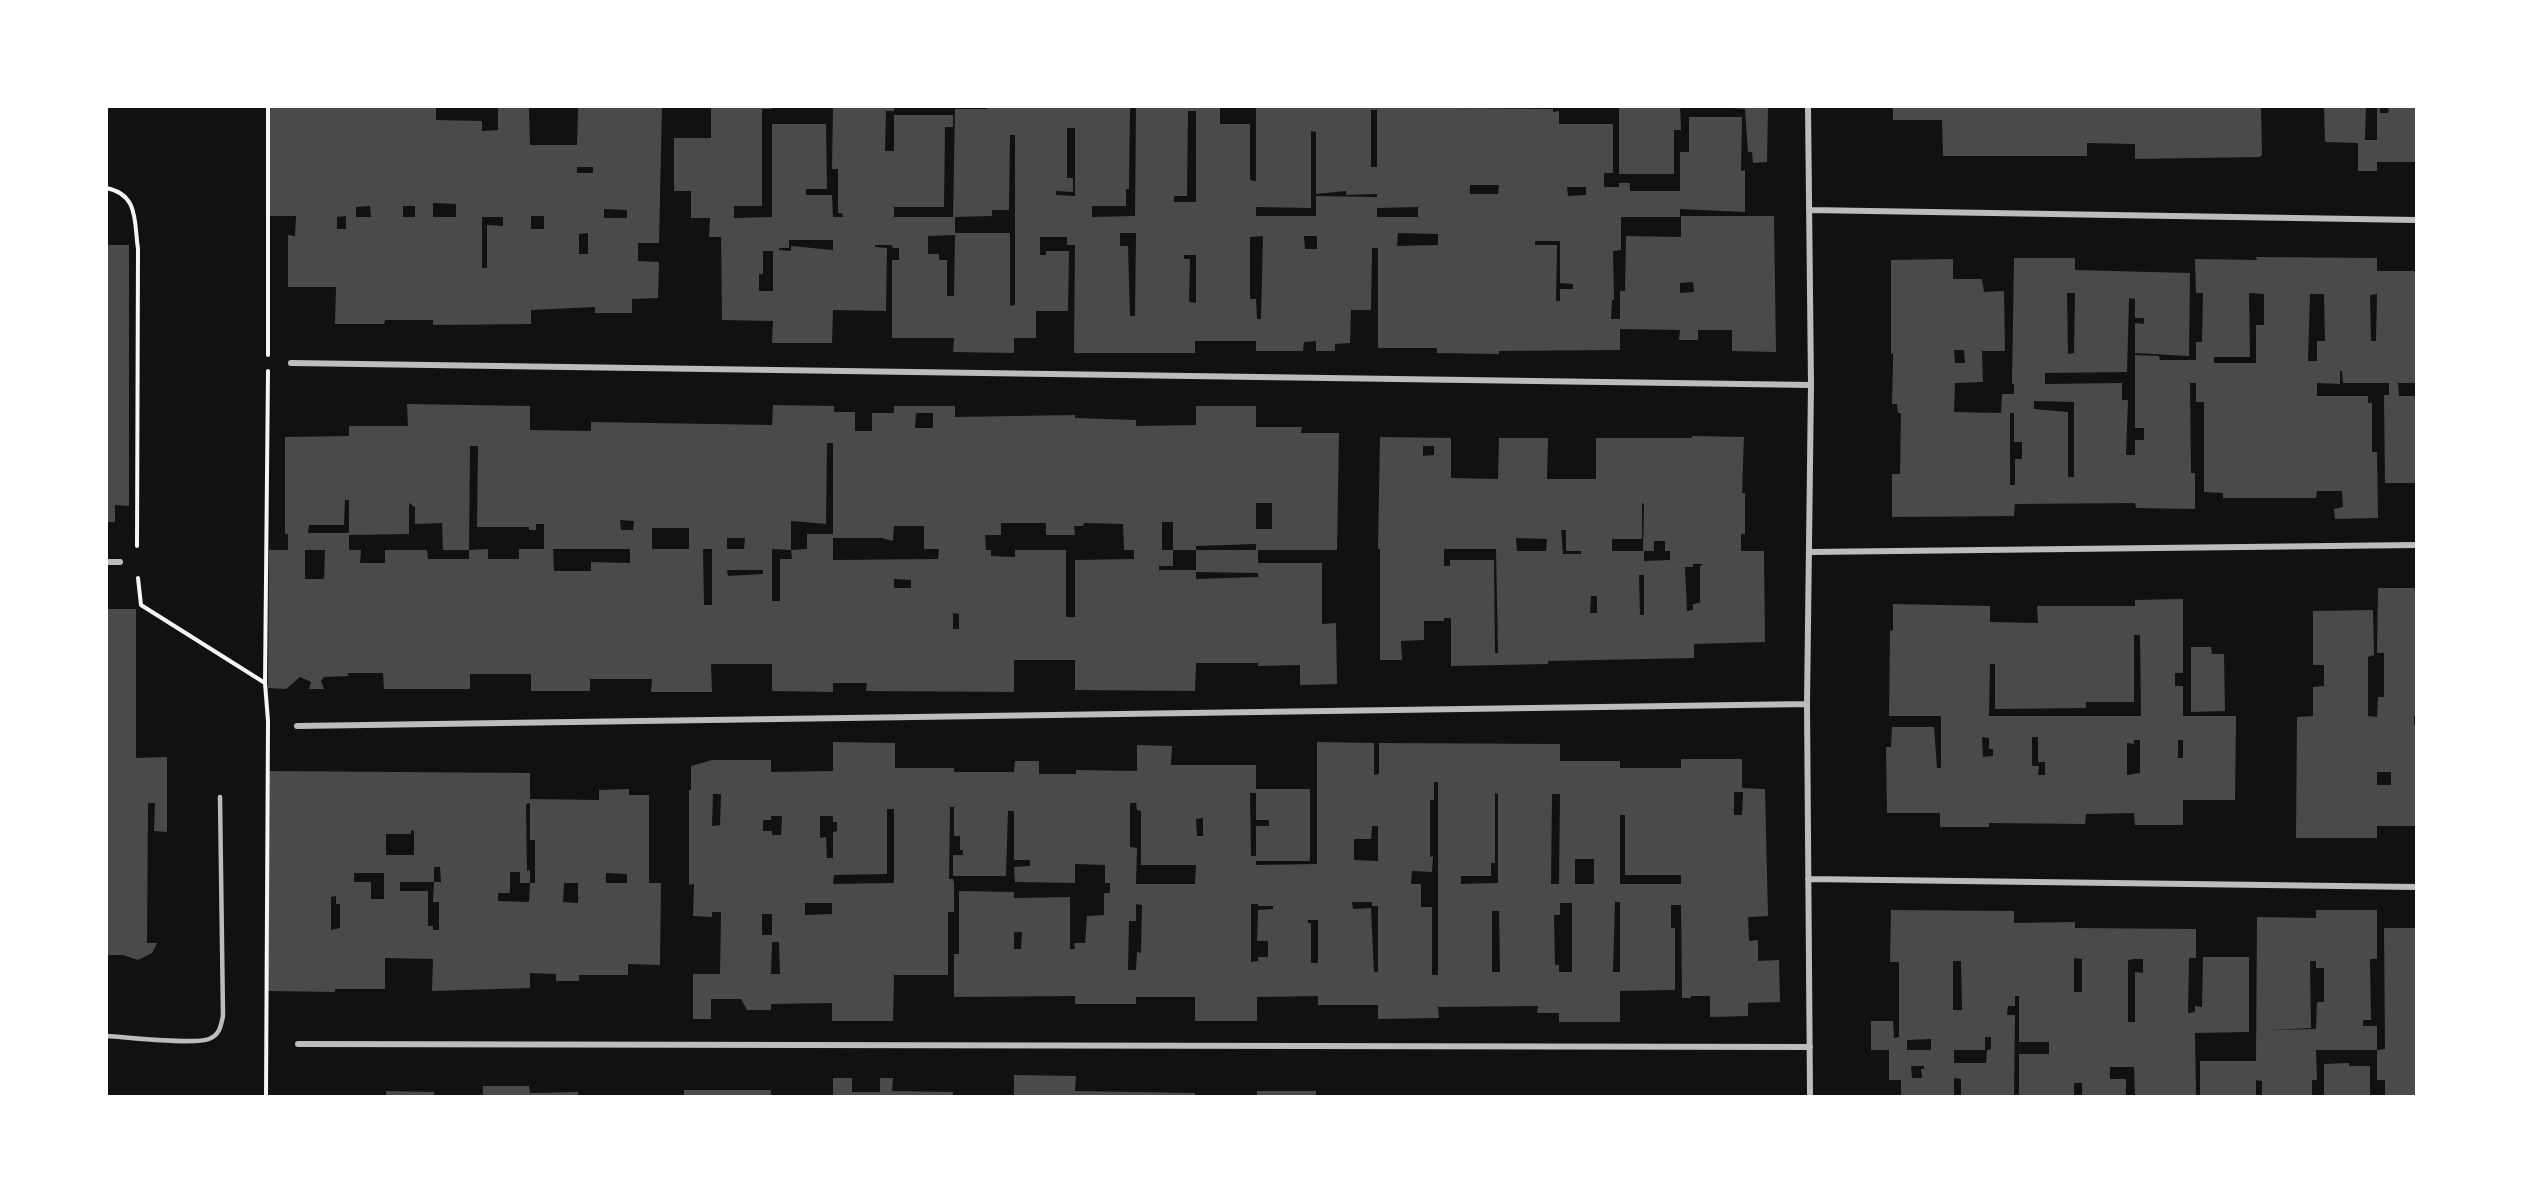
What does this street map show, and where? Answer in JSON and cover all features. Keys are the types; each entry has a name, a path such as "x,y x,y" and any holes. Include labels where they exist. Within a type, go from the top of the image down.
{"street":[{"path":"1808,106 1810,552 1807,704 1810,1096"},
{"path":"1809,210 2416,220"},
{"path":"291,363 1810,384"},
{"path":"1810,552 2416,545"},
{"path":"106,562 120,562"},
{"path":"297,726 1807,704"},
{"path":"1808,879 2416,887"},
{"path":"298,1044 1810,1047"}],"lane":[{"path":"106,1036 190,1040 209,1039 219,1032 223,1016 220,797"}],"path":[{"path":"266,1096 268,721 265,683 268,106"},
{"path":"106,188 120,191 132,205 138,249 137,554"},
{"path":"138,576 141,605 265,683"}],"building":[{"path":"267,106 436,106 436,120 482,121 482,131 498,130 498,107 529,107 530,145 577,145 578,107 662,106 659,243 638,243 638,261 659,262 658,298 632,299 632,313 595,313 595,307 531,310 531,324 433,325 433,320 385,320 384,324 335,324 336,287 288,287 288,235 295,236 296,216 266,216","holes":["577,167 593,167 593,173 577,173","433,203 456,204 456,217 433,217","370,206 371,217 356,217 356,207","403,206 415,206 415,217 403,217","604,209 627,210 627,218 604,218","346,216 346,229 337,229 337,217","531,216 544,216 544,229 531,229","482,217 503,217 503,226 487,225 487,268 482,268","588,233 588,254 579,254 579,234"]},
{"path":"711,106 772,106 772,109 762,109 762,206 734,206 734,218 772,217 772,124 826,124 827,189 806,189 806,195 832,195 833,217 843,217 842,213 838,213 838,169 832,169 833,106 894,106 894,111 886,111 885,151 894,151 894,115 953,115 953,127 945,127 944,207 894,207 894,217 953,217 955,109 987,109 987,106 1130,106 1129,189 1126,189 1126,206 1092,206 1092,217 1135,216 1136,106 1220,106 1220,124 1250,124 1250,180 1256,181 1256,106 1553,109 1553,112 1559,111 1559,124 1613,124 1613,173 1604,173 1604,187 1619,187 1619,183 1630,183 1630,191 1680,191 1680,152 1689,152 1689,117 1742,117 1741,171 1745,170 1745,212 1680,209 1680,217 1621,217 1621,250 1613,251 1614,300 1612,300 1611,319 1620,319 1620,291 1625,291 1626,236 1681,237 1681,216 1774,216 1776,352 1732,351 1732,330 1698,330 1698,340 1679,340 1680,330 1620,329 1620,350 1499,351 1499,354 1437,353 1437,348 1378,348 1378,248 1372,248 1371,310 1351,310 1350,343 1335,344 1335,351 1316,351 1316,341 1304,342 1303,351 1256,351 1256,341 1195,341 1195,353 1074,353 1075,245 1067,245 1067,237 1040,237 1040,255 1046,255 1046,251 1069,251 1068,311 1036,311 1036,338 1014,338 1014,353 953,352 954,338 892,338 892,260 899,260 899,248 893,248 892,245 875,245 875,247 887,248 886,311 833,310 832,343 772,343 773,321 722,320 721,237 709,237 710,218 691,218 691,191 674,191 674,138 711,138","holes":["1371,110 1377,110 1377,167 1371,167","1188,111 1196,111 1196,202 1174,202 1174,196 1187,196","1067,128 1075,128 1075,196 1056,195 1056,191 1073,192 1073,178 1067,178","1311,131 1316,132 1316,194 1346,191 1346,195 1377,194 1377,197 1316,196 1316,216 1256,216 1256,207 1311,208","1010,135 1015,135 1015,305 1010,306 1010,233 955,233 955,217 953,217 992,216 992,210 1009,210","1470,185 1499,185 1498,194 1470,194","1567,187 1586,187 1586,195 1568,196","1418,207 1418,217 1377,217 1377,208","1120,233 1136,233 1135,316 1130,316 1128,246 1120,246","1398,233 1438,234 1438,245 1397,246","955,235 954,296 947,296 947,260 939,260 939,254 928,254 928,236","1263,236 1261,319 1257,319 1256,299 1250,299 1250,237","1304,236 1317,236 1317,249 1305,249","789,240 833,240 833,250 791,246 791,251 779,250 779,248 789,248","1535,241 1560,241 1560,283 1573,284 1573,289 1560,289 1560,301 1556,301 1557,245 1535,245","763,251 773,251 773,291 759,291 759,274 763,274","1184,255 1196,255 1196,303 1189,302 1190,259 1184,259","1693,282 1694,292 1680,293 1680,283"]},
{"path":"1619,106 1680,106 1681,130 1674,130 1674,174 1619,174"},
{"path":"1732,106 1768,106 1767,162 1753,163 1752,152 1748,152 1745,109 1732,108"},
{"path":"1893,106 2261,106 2262,155 2260,157 2135,159 2135,144 2087,143 2087,156 1943,156 1942,120 1893,120"},
{"path":"2324,106 2366,106 2365,140 2377,140 2377,106 2380,106 2380,113 2388,113 2389,106 2416,106 2416,162 2377,162 2377,171 2358,171 2358,143 2325,142"},
{"path":"106,245 129,245 129,506 115,505 115,522 106,522"},
{"path":"2256,257 2377,258 2377,271 2416,271 2416,383 2398,383 2399,396 2416,396 2416,483 2385,483 2384,395 2389,395 2389,383 2343,383 2342,371 2340,371 2340,384 2317,383 2317,396 2368,396 2368,403 2372,403 2372,452 2377,452 2378,518 2335,519 2334,509 2343,507 2342,491 2317,491 2316,498 2223,498 2223,493 2204,492 2204,402 2196,402 2196,383 2190,383 2191,473 2195,473 2195,509 2136,508 2135,503 2015,504 2014,516 1892,517 1892,474 1900,474 1901,413 1898,413 1897,404 1892,404 1891,260 1953,259 1953,279 1982,279 1984,292 2004,291 2005,351 1982,351 1983,382 1955,383 1954,412 2001,413 2002,394 2014,394 2014,384 2012,384 2014,258 2075,258 2075,270 2190,273 2189,356 2135,353 2135,323 2144,324 2144,318 2135,318 2135,299 2129,298 2127,372 2045,373 2045,384 2122,383 2122,400 2128,400 2126,455 2135,455 2135,440 2144,440 2144,428 2135,428 2135,355 2159,356 2160,360 2196,360 2196,342 2202,342 2203,293 2196,293 2195,259 2257,260","holes":["2067,293 2075,293 2074,353 2068,354","2249,293 2264,294 2264,325 2256,325 2256,363 2214,363 2214,357 2250,357","2310,294 2324,294 2325,341 2317,341 2317,361 2308,361","2377,294 2376,341 2371,341 2370,295","1954,350 1964,350 1965,363 1955,363","2034,401 2074,402 2074,477 2068,477 2068,412 2034,409","2010,413 2014,413 2014,442 2022,442 2022,459 2015,459 2015,485 2010,485"]},
{"path":"407,404 530,406 530,430 591,431 591,422 772,425 773,405 834,406 834,412 855,412 855,431 872,431 872,413 894,413 894,406 955,406 955,417 1075,415 1075,418 1136,420 1136,426 1196,425 1196,406 1256,406 1256,427 1302,427 1301,433 1339,433 1337,550 1258,550 1258,563 1322,563 1322,624 1336,623 1337,684 1300,685 1300,665 1258,666 1258,663 1196,663 1195,691 1075,690 1075,660 1014,660 1014,692 866,691 867,683 833,683 833,692 772,691 772,664 711,664 712,692 651,692 652,679 590,679 590,691 531,691 531,674 470,674 470,689 384,689 383,673 348,673 348,676 324,677 321,681 324,689 309,689 311,682 300,677 286,689 268,688 269,550 288,550 288,534 285,534 285,437 349,436 349,426 408,426","holes":["916,413 933,413 933,428 915,428","827,443 833,443 833,534 807,534 807,549 791,550 791,521 826,524","470,446 478,446 477,527 529,527 529,530 536,530 536,524 544,524 544,549 519,549 519,559 488,559 488,549 469,550","345,500 349,500 349,533 308,533 309,525 344,525","409,503 415,507 415,524 442,523 443,550 469,550 469,559 428,559 427,550 385,550 385,563 360,563 361,550 349,550 349,535 409,534","1256,503 1272,503 1272,529 1256,529","620,520 634,521 633,530 621,530","1162,522 1173,522 1173,550 1162,550","1001,523 1046,523 1046,535 1075,535 1074,526 1083,526 1084,523 1123,524 1124,550 1134,550 1134,559 1075,560 1075,617 1066,617 1066,550 1015,550 1015,557 991,556 991,550 986,550 985,535 1001,535","894,526 924,526 924,549 939,549 938,559 833,560 833,538 882,538 893,541","652,528 689,528 689,549 652,549","727,538 745,538 744,549 727,549","1256,544 1256,550 1196,550 1196,546","553,549 630,549 630,563 591,562 591,571 554,571","703,549 712,549 712,605 704,605","772,549 791,550 792,559 780,559 780,601 772,601","305,550 325,550 324,579 305,579","1173,550 1196,550 1196,570 1159,570 1159,566 1173,566","727,570 763,570 763,574 728,576","1196,572 1258,573 1258,577 1196,579","894,579 911,580 911,588 894,588","953,613 959,614 959,629 953,629"]},
{"path":"1692,436 1744,437 1742,493 1745,493 1745,534 1741,534 1741,551 1764,551 1765,642 1694,644 1694,658 1548,661 1548,664 1451,666 1451,618 1444,618 1444,621 1424,621 1424,640 1401,641 1402,660 1380,660 1380,549 1378,549 1380,437 1451,438 1451,478 1498,479 1499,438 1548,438 1547,479 1596,479 1596,438 1692,438","holes":["1423,446 1434,446 1434,455 1423,456","1642,503 1644,504 1643,551 1612,551 1612,539 1642,539","1561,530 1566,530 1566,551 1581,551 1581,554 1563,554","1516,538 1547,539 1546,551 1517,551","1654,541 1665,541 1665,551 1670,551 1670,560 1644,561 1644,551 1654,551","1444,549 1496,549 1498,653 1495,653 1494,560 1450,560 1450,566 1444,566","1703,564 1700,566 1700,603 1693,604 1693,610 1687,611 1685,567","1639,575 1644,575 1644,615 1640,615","1591,596 1597,596 1597,613 1590,613"]},
{"path":"2378,588 2416,588 2416,716 2414,716 2414,725 2416,725 2416,826 2377,826 2377,838 2296,838 2297,717 2313,716 2313,687 2324,686 2324,665 2313,665 2313,611 2373,610 2374,655 2368,657 2368,716 2377,717 2378,697 2384,697 2384,653 2377,653","holes":["2377,772 2391,772 2391,785 2377,785"]},
{"path":"2183,599 2183,673 2175,673 2175,686 2183,686 2183,716 2236,716 2235,800 2183,800 2183,825 2135,825 2134,813 2086,814 2085,824 1989,823 1989,827 1940,827 1940,813 1887,813 1886,747 1891,747 1892,727 1934,727 1937,768 1941,768 1941,716 1889,716 1890,631 1893,630 1893,604 1990,606 1990,622 2038,623 2037,606 2135,606 2135,600","holes":["2134,635 2140,635 2141,716 1989,716 1990,664 1995,664 1995,709 2086,708 2086,702 2134,702","1982,737 1989,738 1989,749 1993,749 1993,756 1983,757","2032,737 2038,737 2038,762 2045,762 2045,775 2038,775 2039,766 2032,766","2134,740 2140,740 2140,773 2127,775 2127,743 2134,744","2178,740 2183,740 2183,758 2178,758"]},
{"path":"106,609 136,609 136,758 167,757 167,832 154,831 155,803 148,803 147,943 157,943 152,953 138,960 123,955 106,955"},
{"path":"2191,647 2211,647 2212,654 2224,654 2225,711 2191,712"},
{"path":"833,742 895,743 895,768 954,768 954,772 1014,772 1015,761 1039,761 1039,774 1076,774 1076,770 1137,771 1137,745 1172,746 1171,765 1256,765 1256,789 1310,789 1310,861 1256,861 1256,865 1317,864 1317,742 1374,743 1374,775 1379,774 1379,743 1560,744 1560,761 1620,761 1620,768 1681,768 1681,759 1742,759 1742,788 1765,789 1768,916 1748,917 1749,941 1758,940 1758,961 1779,960 1780,1002 1748,1003 1748,1016 1710,1017 1710,996 1682,998 1681,905 1671,905 1671,928 1675,928 1675,990 1620,991 1620,1022 1559,1022 1559,1013 1537,1013 1538,1006 1438,1007 1439,1018 1378,1019 1378,1005 1318,1005 1318,996 1257,997 1257,1021 1195,1021 1195,997 1136,997 1136,1004 1075,1004 1075,996 954,997 954,954 959,954 959,891 1014,892 1014,898 1070,897 1070,949 1075,949 1074,943 1085,943 1087,916 1104,915 1104,893 1110,893 1110,883 1105,883 1105,865 1075,864 1075,883 1015,882 1014,867 1030,866 1030,860 1014,860 1014,811 1008,811 1006,876 953,876 953,855 963,855 963,850 960,850 960,836 954,836 954,807 950,807 949,879 953,879 954,883 954,912 948,912 948,975 894,975 893,1021 832,1021 832,1003 771,1004 771,1010 747,1010 741,999 711,999 711,1019 693,1019 693,974 720,974 721,912 712,912 712,917 693,916 694,884 689,885 691,766 712,760 771,760 771,772 833,771","holes":["1434,782 1438,782 1438,975 1432,975 1432,907 1421,907 1421,884 1411,884 1412,871 1432,872 1433,856 1430,857 1430,800 1434,800","1734,792 1743,792 1742,815 1734,815","1250,793 1256,793 1256,820 1269,820 1269,826 1256,826 1256,856 1251,856","1495,793 1498,794 1498,883 1461,884 1461,876 1491,876 1491,863 1495,863","713,794 721,794 720,825 712,826","1552,794 1560,794 1559,884 1551,884","1130,803 1136,803 1137,810 1141,811 1141,865 1196,865 1195,884 1136,884 1137,848 1130,847","887,809 894,809 894,883 833,884 834,875 887,874","1620,815 1625,815 1625,875 1681,875 1681,884 1620,884","771,816 782,816 781,835 772,835 772,831 763,831 763,820 771,820","820,816 833,816 833,822 837,822 837,831 833,832 833,858 827,858 826,837 820,838","1203,818 1203,836 1197,836 1196,819","1372,826 1378,826 1378,861 1354,860 1354,839 1371,839","1575,859 1594,859 1594,884 1575,884","1352,902 1372,902 1372,906 1378,906 1378,972 1374,972 1371,908 1353,909","1615,902 1620,902 1620,972 1613,972","805,903 832,903 832,914 805,915","1560,903 1572,903 1572,972 1559,972 1559,965 1555,965 1554,915 1560,915","1136,904 1142,905 1141,953 1137,952 1136,970 1128,970 1129,921 1136,921","1251,904 1273,906 1273,909 1258,910 1257,941 1268,941 1268,957 1258,957 1258,961 1251,962","1492,911 1499,911 1500,972 1492,972","762,914 772,914 772,935 762,935","1308,920 1318,920 1318,963 1311,963 1311,923 1308,923","1014,932 1022,932 1021,949 1014,949","772,942 779,942 780,974 771,974"]},
{"path":"266,771 530,773 530,799 599,800 599,790 629,789 629,795 649,795 649,883 661,883 660,965 628,964 628,975 579,975 579,981 556,981 556,974 530,973 530,988 432,991 433,959 385,958 385,989 335,989 335,992 268,991","holes":["530,803 530,840 535,840 535,883 530,883 530,870 527,871 526,804","411,830 414,831 414,855 386,855 386,834 411,834","434,867 440,867 441,882 434,882","510,872 520,872 520,883 530,883 529,902 498,901 498,893 510,893","354,873 384,873 384,899 371,899 371,882 354,882","606,873 627,874 627,883 606,883","400,882 434,882 433,902 439,902 439,930 433,930 433,926 428,926 428,891 400,891","564,883 578,883 578,903 563,902","336,896 336,904 340,904 340,928 331,930 331,897"]},
{"path":"1891,910 2014,911 2014,923 2075,922 2075,928 2196,929 2196,958 2189,958 2188,1013 2195,1012 2195,1006 2202,1007 2203,957 2249,957 2249,1032 2195,1033 2196,1096 2135,1096 2134,1067 2110,1067 2110,1079 2126,1079 2126,1096 2082,1096 2082,1083 2074,1083 2074,1096 2019,1096 2019,1054 2049,1054 2049,1042 2019,1042 2019,996 2015,996 2015,1006 2008,1006 2007,1015 2015,1015 2014,1096 1961,1096 1961,1079 1954,1078 1954,1096 1901,1096 1901,1080 1889,1080 1889,1050 1871,1050 1871,1021 1893,1021 1894,1038 1899,1037 1899,962 1890,962","holes":["2074,958 2082,959 2082,992 2074,992","2143,959 2143,973 2135,972 2135,1022 2128,1022 2128,960","1953,961 1961,961 1962,1010 1953,1010","1985,1037 1991,1037 1991,1049 1987,1050 1986,1063 1954,1063 1954,1050 1985,1050","1931,1039 1931,1050 1907,1050 1907,1040","1911,1066 1924,1066 1924,1069 1921,1069 1922,1078 1912,1078"]},
{"path":"2316,910 2377,910 2377,959 2370,959 2371,1020 2363,1020 2363,1026 2377,1026 2377,1050 2316,1050 2317,1080 2312,1080 2312,1096 2262,1096 2262,1081 2256,1080 2256,1096 2200,1096 2200,1061 2256,1061 2257,917 2316,918","holes":["2310,961 2316,961 2316,968 2324,968 2324,1002 2317,1002 2316,1029 2270,1030 2311,1028"]},
{"path":"2384,928 2416,928 2416,1096 2385,1096 2385,1080 2377,1080 2377,1050 2385,1049"},
{"path":"2349,1063 2349,1066 2370,1066 2370,1096 2324,1096 2324,1064"},
{"path":"1014,1075 1076,1076 1075,1091 1195,1093 1195,1096 1014,1096"},
{"path":"833,1078 852,1078 852,1092 880,1092 880,1078 893,1078 892,1091 953,1092 953,1096 833,1096"},
{"path":"483,1086 529,1086 530,1093 578,1092 578,1096 483,1096"},
{"path":"684,1090 771,1090 771,1096 684,1096"},
{"path":"386,1091 434,1092 434,1096 386,1096"},
{"path":"1257,1091 1316,1091 1316,1096 1257,1096"}]}
